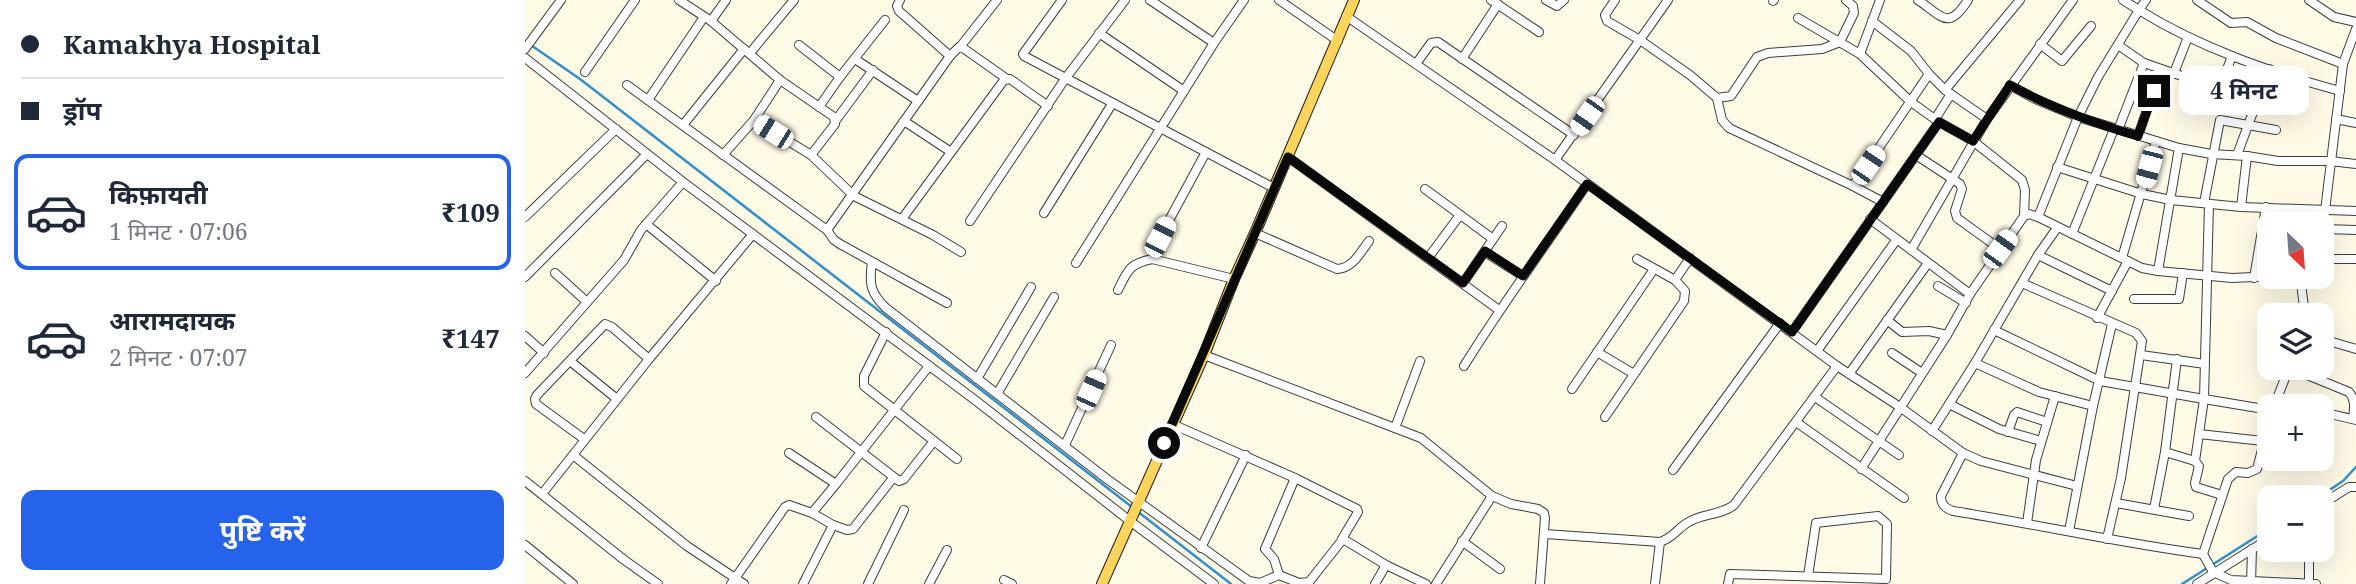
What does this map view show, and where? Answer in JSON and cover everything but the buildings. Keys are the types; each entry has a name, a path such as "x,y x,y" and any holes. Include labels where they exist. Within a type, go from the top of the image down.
{"main road":[{"path":"1102,584 1204,355 1354,0"}],"street":[{"path":"525,49 561,0"},
{"path":"585,72 635,0"},
{"path":"679,0 707,19 780,80 836,120"},
{"path":"648,100 707,19 726,0"},
{"path":"683,125 795,0"},
{"path":"900,0 897,6 899,11 950,56"},
{"path":"827,230 950,56 997,0"},
{"path":"1062,0 1023,55 1274,188"},
{"path":"971,221 1065,79 1125,0"},
{"path":"1150,0 1213,43"},
{"path":"1076,263 1213,43 1244,0"},
{"path":"1279,0 1338,41"},
{"path":"1546,0 1557,6 1564,0"},
{"path":"1615,0 1605,18 1607,22 1640,40 1690,75 1717,98 1722,120 1729,128 1882,202"},
{"path":"1555,160 1668,0"},
{"path":"1717,98 1731,96 1757,57 1768,53 1822,49 1840,42 1854,13 1853,6 1846,0"},
{"path":"1860,54 1880,0"},
{"path":"1918,0 1944,18 1951,19 1957,16 1968,0"},
{"path":"1792,332 1916,155 1937,121 1948,92 2020,0"},
{"path":"1911,250 1987,119 2073,0"},
{"path":"2123,0 2188,37 2232,56 2340,91"},
{"path":"2038,217 2078,117 2146,0"},
{"path":"2197,0 2231,23 2247,22 2276,38 2343,64"},
{"path":"2309,0 2334,17 2356,22"},
{"path":"1462,59 1495,2 1539,32"},
{"path":"1346,16 1555,160 1837,366 1963,453 1981,461 2077,486"},
{"path":"1798,18 1860,54 1911,102 1937,121 1973,141 2022,180 2025,190 2024,216 1970,294 1947,335 1861,469"},
{"path":"820,107 885,20"},
{"path":"1872,21 1911,51 1948,92 1987,119"},
{"path":"2039,44 2063,61 2091,26"},
{"path":"2324,212 2343,64 2356,29"},
{"path":"1099,33 1184,91"},
{"path":"2174,74 2188,37"},
{"path":"1416,64 1434,42 1574,135"},
{"path":"799,45 840,77"},
{"path":"2118,45 2144,62 2202,83 2202,97 2253,112"},
{"path":"960,47 1048,106"},
{"path":"2215,101 2232,56"},
{"path":"525,58 683,182 929,366 1135,510 1201,548 1253,583 1279,575 1299,583 1310,582 1342,539 1358,513 1357,509 1295,478 1172,424"},
{"path":"855,58 918,101"},
{"path":"2072,233 2144,62"},
{"path":"2138,136 2161,69"},
{"path":"2237,155 2269,69"},
{"path":"811,155 873,70"},
{"path":"1853,186 1929,74"},
{"path":"902,219 1002,82 1007,79"},
{"path":"723,155 754,120 780,80"},
{"path":"628,85 827,230 834,240 947,303"},
{"path":"2010,85 2078,117 2179,148 2278,161 2356,164"},
{"path":"1044,213 1112,104"},
{"path":"2336,119 2356,123"},
{"path":"754,120 811,155 854,195 961,251"},
{"path":"2195,461 2204,398 2206,204 2211,154 2220,120 2276,130"},
{"path":"904,121 951,152"},
{"path":"525,216 616,129"},
{"path":"2097,317 2125,260 2156,141"},
{"path":"2158,271 2179,148"},
{"path":"1160,237 1206,152"},
{"path":"525,277 647,154"},
{"path":"1916,155 1960,184 1962,189 1955,211 1957,218 2000,249"},
{"path":"2241,207 2247,156"},
{"path":"1288,157 1499,310"},
{"path":"2057,167 2142,194 2171,200 2241,207 2356,211"},
{"path":"525,373 624,260 646,224 683,182"},
{"path":"1464,366 1499,310 1587,184"},
{"path":"1425,189 1493,239"},
{"path":"2253,278 2266,207"},
{"path":"2024,216 2029,214 2038,217 2143,268 2257,278"},
{"path":"1428,258 1460,215"},
{"path":"1870,219 1970,294"},
{"path":"646,224 716,281"},
{"path":"1463,283 1502,226"},
{"path":"1932,431 2057,228"},
{"path":"2335,231 2356,230"},
{"path":"1255,233 1337,269 1352,264 1369,241"},
{"path":"542,494 649,359 754,234"},
{"path":"1817,351 1897,240"},
{"path":"1485,251 1523,276"},
{"path":"2038,255 2112,291"},
{"path":"1675,280 1690,258"},
{"path":"1118,290 1131,267 1140,261 1152,259 1234,279"},
{"path":"1605,417 1683,301 1685,291 1675,280 1637,259"},
{"path":"2335,259 2356,259"},
{"path":"872,262 870,285 877,299 1065,446 1214,584"},
{"path":"1849,374 1928,263"},
{"path":"1572,389 1654,269"},
{"path":"555,273 587,302"},
{"path":"2134,299 2179,299 2183,273"},
{"path":"2022,283 2140,336 2142,341 2126,448 2107,539"},
{"path":"1938,286 1966,303"},
{"path":"977,379 1031,287"},
{"path":"997,394 1055,297"},
{"path":"1887,320 1902,332 1929,331 1947,335"},
{"path":"1673,470 1780,323"},
{"path":"584,439 535,402 537,395 605,324 649,359"},
{"path":"2069,531 2112,324"},
{"path":"1994,330 2100,381 2257,408"},
{"path":"886,332 863,376 864,386 957,459"},
{"path":"525,336 544,353"},
{"path":"2334,343 2356,349"},
{"path":"1065,446 1111,345"},
{"path":"1597,352 1634,374"},
{"path":"1892,353 1922,373"},
{"path":"1204,355 1421,438 1492,496 1511,504 1538,509 1543,513 1545,534 1540,584"},
{"path":"2141,355 2205,364"},
{"path":"2154,509 2165,452 2177,359"},
{"path":"570,361 617,399"},
{"path":"1395,428 1420,361"},
{"path":"1975,363 2039,392 2093,406"},
{"path":"812,513 929,366"},
{"path":"1545,534 1660,542 1676,534 1686,523 1726,511 1734,505 1837,366"},
{"path":"2320,380 2354,396 2354,420 2334,415"},
{"path":"2027,523 2041,442 2055,396"},
{"path":"1815,397 1899,455"},
{"path":"1949,404 2008,432 2041,442"},
{"path":"2008,432 2017,412 2047,422"},
{"path":"816,417 899,481 904,479 934,441"},
{"path":"1796,422 1904,498"},
{"path":"2199,434 2257,436"},
{"path":"2165,452 2195,461 2199,466 2196,486 2222,495"},
{"path":"789,453 836,484"},
{"path":"1963,453 1941,496 1941,503 1945,508 2204,556"},
{"path":"573,455 733,581 744,584"},
{"path":"1201,548 1246,456"},
{"path":"2257,469 2254,472 2231,474 2204,547 2204,556 2212,570 2231,580 2316,584"},
{"path":"733,581 785,507 790,505 812,513 833,526 853,529 893,478"},
{"path":"1279,575 1274,559 1265,549 1295,478"},
{"path":"525,481 658,584"},
{"path":"2334,496 2349,487 2356,487"},
{"path":"1436,584 1492,496"},
{"path":"2116,503 2189,516"},
{"path":"868,584 904,510"},
{"path":"1728,584 1730,574 1886,579 1887,524 1878,516 1816,523 1808,576"},
{"path":"803,584 833,526"},
{"path":"1342,539 1414,581 1426,584"},
{"path":"1462,541 1500,569"},
{"path":"1655,584 1660,542"},
{"path":"525,545 573,584"},
{"path":"2197,584 2212,570 2257,546"},
{"path":"2251,583 2252,549"},
{"path":"929,584 947,550"},
{"path":"2309,562 2309,584"},
{"path":"1375,584 1386,565"}],"waterway":[{"path":"525,41 580,79 1132,507"},
{"path":"2334,487 2356,467"},
{"path":"1137,511 1231,584"},
{"path":"2182,584 2257,536"}],"route":[{"path":"1164,443 1288,157 1463,283 1485,251 1523,276 1587,184 1792,332 1939,122 1973,141 2010,85 2078,117 2138,136 2154,91"}]}
